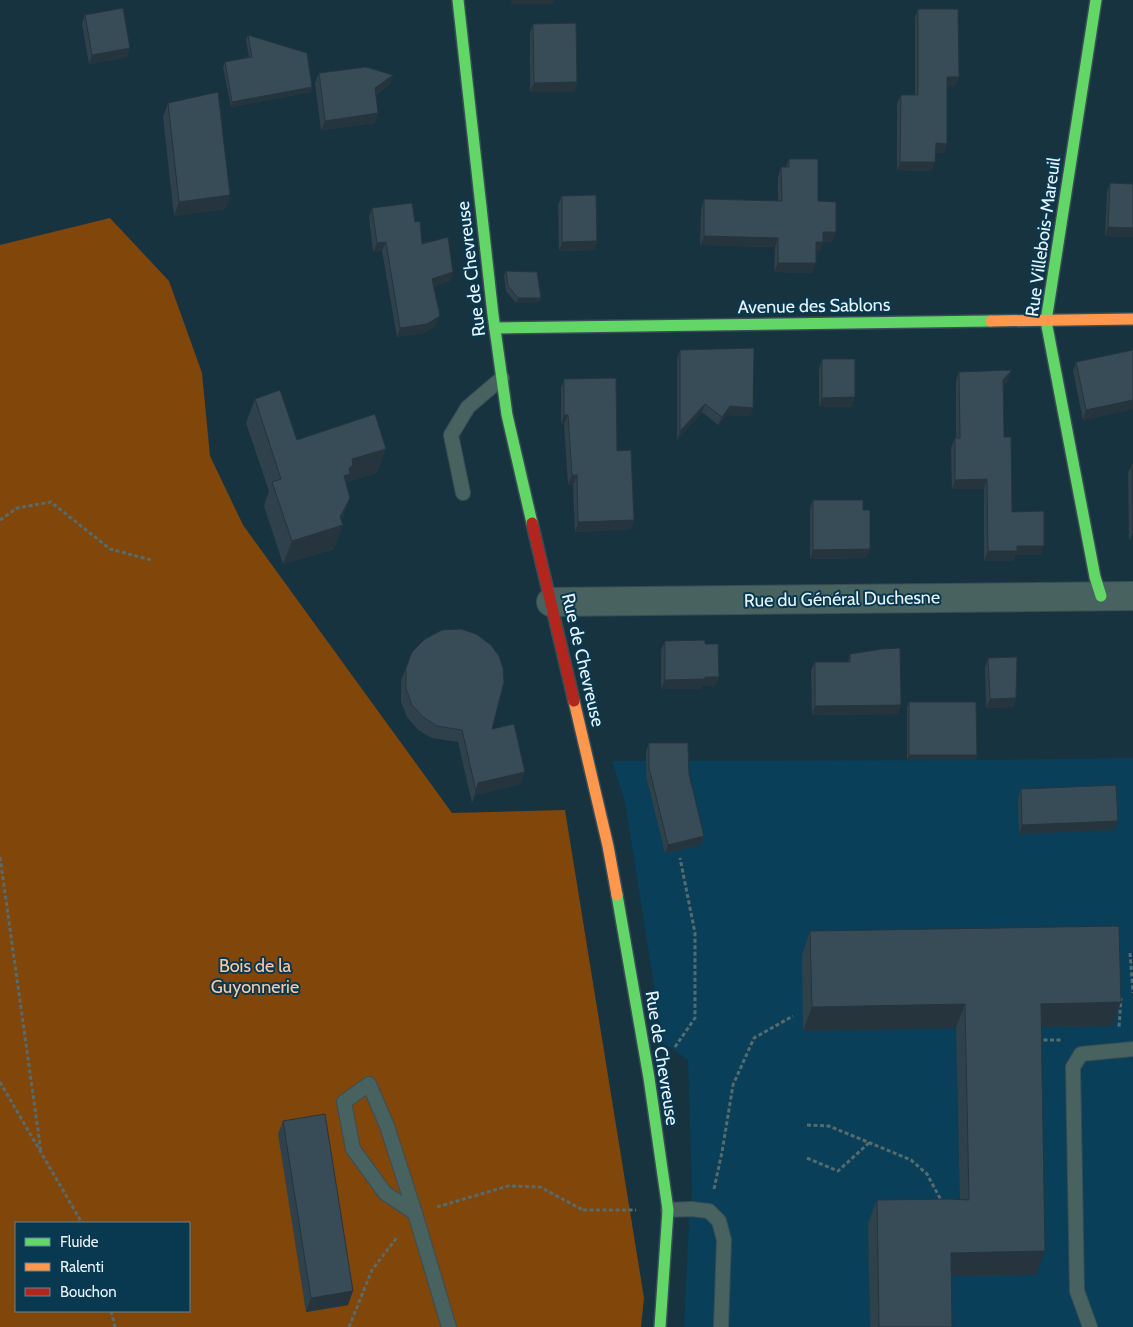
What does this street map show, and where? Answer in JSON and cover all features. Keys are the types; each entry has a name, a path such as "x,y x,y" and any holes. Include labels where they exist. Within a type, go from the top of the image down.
{"street":[{"name":"Rue de Chevreuse","path":"458,0 495,328 507,415 608,846 649,1078 668,1210 660,1327"},
{"name":"Rue Villebois-Mareuil","path":"1096,0 1046,321 1095,577 1101,596"},
{"name":"Avenue des Sablons","path":"495,328 1133,319"},
{"name":"Rue du Général Duchesne","path":"551,602 1133,596"}],"lane":[{"path":"463,494 451,434 468,407 502,378"},
{"path":"1090,1327 1078,1291 1073,1067 1081,1054 1133,1049"},
{"path":"415,1213 385,1193 353,1149 344,1102 369,1084 387,1126 415,1213 449,1327"},
{"path":"668,1210 691,1209 709,1211 719,1221 724,1240 721,1327"}],"path":[{"path":"0,520 17,508 51,502 110,549 151,560"},
{"path":"0,857 41,1152"},
{"path":"649,1078 695,1018 695,933 680,858"},
{"path":"1130,953 1133,994"},
{"path":"1112,997 1121,999 1117,1050"},
{"path":"709,1211 722,1152 733,1085 754,1038 793,1016"},
{"path":"0,1082 81,1222"},
{"path":"808,1125 830,1126 911,1160 927,1174 944,1207"},
{"path":"806,1158 838,1171 870,1142"},
{"path":"349,1327 372,1270 415,1213 508,1186 540,1187 582,1210 668,1210"},
{"path":"111,1312 115,1327"}],"shaded area":[{"path":"1133,758 1133,1327 684,1327 692,1192 688,1060 663,1043 625,801 612,761"}],"green space":[{"name":"Bois de la Guyonnerie","path":"110,218 169,281 202,373 210,456 243,525 452,813 565,810 644,1298 641,1327 0,1327 0,245"}],"building":[{"path":"123,8 130,48 92,55 85,15"},
{"path":"918,9 958,9 959,77 947,77 947,144 936,143 935,162 900,162 901,95 918,95"},
{"path":"576,23 577,82 534,83 533,24"},
{"path":"248,35 307,53 312,87 232,102 225,62 252,57"},
{"path":"366,67 393,75 375,88 378,113 325,121 319,73"},
{"path":"218,92 230,195 179,202 168,103"},
{"path":"789,159 818,159 818,201 836,202 836,232 823,232 823,242 816,242 816,263 778,263 778,238 704,236 704,199 782,201 781,167 789,167"},
{"path":"1110,183 1133,184 1133,228 1108,227"},
{"path":"596,195 597,241 562,242 562,196"},
{"path":"412,203 415,222 420,221 422,244 448,237 453,272 432,279 440,316 427,324 400,328 386,242 377,243 372,208"},
{"path":"506,271 537,272 541,298 518,298 508,286"},
{"path":"754,348 753,408 730,406 722,417 705,404 680,431 680,350"},
{"path":"1133,350 1133,400 1086,410 1076,362"},
{"path":"822,359 855,359 855,397 822,398"},
{"path":"1012,370 1003,380 1004,437 1011,437 1012,512 1044,511 1044,546 1017,546 1017,551 988,551 987,479 955,480 955,438 960,438 959,372"},
{"path":"616,378 617,451 631,450 634,520 578,522 577,475 572,475 568,415 564,415 564,379"},
{"path":"280,390 297,440 375,414 386,449 352,459 353,465 349,468 350,474 344,476 350,498 340,517 343,525 292,541 272,482 281,479 255,399"},
{"path":"1132,464 1133,464 1133,531"},
{"path":"813,500 863,500 863,510 870,510 870,549 813,550"},
{"path":"461,629 476,634 491,645 499,656 503,668 504,682 492,729 514,724 525,772 478,783 476,791 462,730 437,726 423,717 412,705 406,689 406,668 412,652 425,639 442,630"},
{"path":"705,640 705,644 718,644 719,677 665,680 665,641"},
{"path":"900,648 901,705 815,706 815,662 850,662 850,654"},
{"path":"1017,657 1016,698 990,699 988,658"},
{"path":"909,702 976,702 977,755 909,755"},
{"path":"649,743 688,743 689,774 704,836 668,845 649,768"},
{"path":"1116,785 1118,821 1022,825 1021,789"},
{"path":"1119,926 1121,1002 1041,1004 1045,1251 951,1253 952,1327 879,1327 877,1200 969,1200 965,1004 812,1007 810,931"},
{"path":"325,1114 353,1291 311,1298 283,1121"}],"traffic: fast":[{"path":"458,0 493,315 507,415 532,523"},
{"path":"1096,0 1046,321 1095,577 1101,596"},
{"path":"495,328 991,321"},
{"path":"617,895 649,1078 668,1210 660,1327"}],"traffic: slow":[{"path":"991,321 1133,319"},
{"path":"574,701 608,846 617,895"}],"traffic: jam":[{"path":"532,523 574,701"}]}
